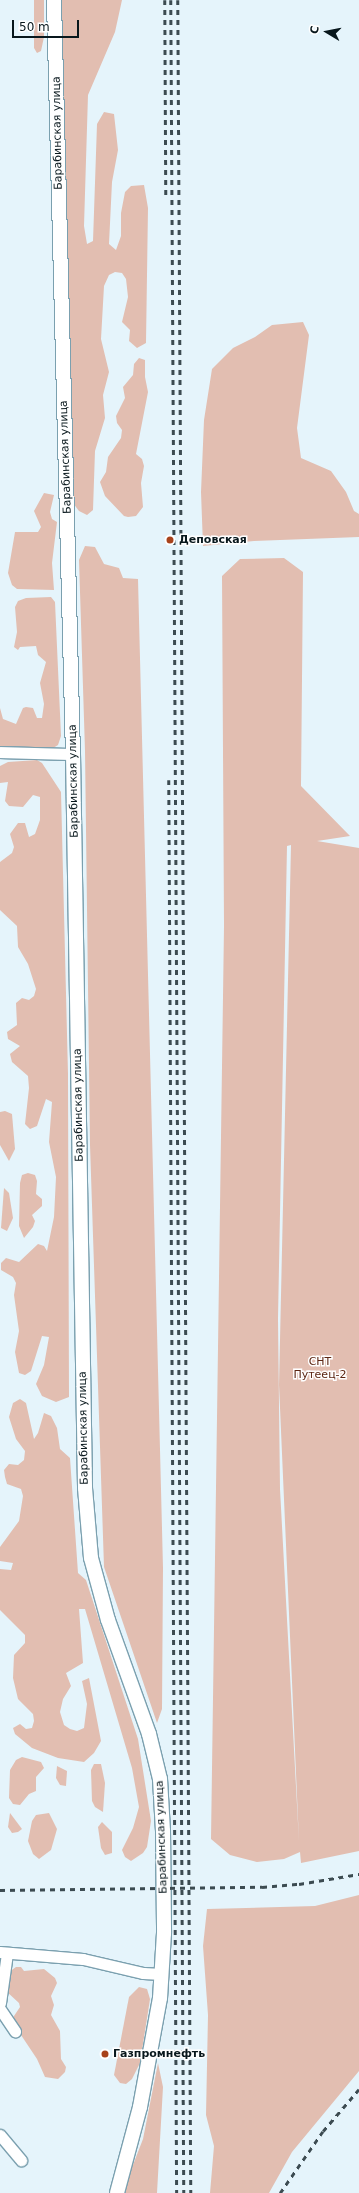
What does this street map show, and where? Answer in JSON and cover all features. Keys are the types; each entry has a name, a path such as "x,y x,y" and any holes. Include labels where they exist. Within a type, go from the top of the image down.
{"main road":[{"name":"Барабинская улица","path":"54,0 73,754 85,1488 91,1558 108,1620 150,1734 160,1779 164,1933 162,1974 147,2073 132,2140 117,2193"}],"street":[{"path":"0,752 73,754"},
{"path":"0,2003 4,1952 83,1959 143,1973 162,1974"},
{"path":"0,2009 15,2031"},
{"path":"0,2135 21,2160"}],"green space":[{"path":"34,0 44,0 44,37 41,51 37,53 34,48"},
{"path":"61,0 122,0 115,32 88,95 84,226 87,244 93,241 97,124 104,112 114,114 118,150 112,182 109,244 116,250 121,236 121,213 125,192 131,186 144,185 148,208 146,343 137,348 129,341 130,330 122,322 128,297 126,279 122,273 115,272 109,275 104,286 101,339 109,372 103,395 105,418 95,451 93,510 87,515 79,511 73,503"},
{"path":"303,322 309,335 297,428 301,458 331,471 346,492 354,511 359,514 359,537 254,541 203,546 201,492 204,420 212,369 233,348 255,337 272,325"},
{"path":"139,358 145,360 145,377 148,392 136,454 142,459 144,466 141,483 143,507 136,516 128,517 124,516 105,496 100,482 106,472 108,457 121,438 122,430 117,423 116,416 125,398 123,387 133,375 134,364"},
{"path":"44,493 54,495 50,512 52,519 57,522 52,563 54,590 17,589 12,585 8,573 15,532 38,532 41,527 34,511"},
{"path":"85,546 95,547 104,564 119,568 123,578 138,579 163,1568 162,1709 157,1723 104,1567 90,1145 85,751 79,560"},
{"name":"СНТ Путеец-2","path":"284,558 303,572 301,786 350,836 317,841 359,848 359,1851 301,1863 300,1852 284,1859 257,1862 230,1855 211,1839 224,926 222,576 240,559","holes":["291,845 279,1385 299,1842 280,1489 278,1319 287,846"]},
{"path":"51,597 55,602 61,736 58,745 50,750 0,749 0,708 3,719 16,724 23,708 26,707 33,708 37,718 42,718 44,704 40,683 46,662 38,655 36,646 20,647 18,650 14,647 17,632 15,607 18,601 26,598"},
{"path":"37,760 42,763 61,792 68,1074 69,1397 56,1402 42,1396 36,1384 44,1365 49,1337 42,1336 31,1371 25,1375 19,1373 15,1352 19,1331 14,1295 16,1283 13,1277 1,1270 1,1263 6,1258 19,1262 38,1244 44,1246 47,1251 54,1217 56,1177 49,1142 52,1102 46,1099 37,1126 30,1129 25,1124 29,1088 28,1076 12,1062 10,1054 20,1046 8,1039 7,1032 17,1025 16,1003 22,998 29,1000 34,996 36,989 28,964 18,947 17,926 0,910 0,862 12,853 14,847 10,834 18,823 25,823 29,837 35,834 40,820 40,797 33,795 23,807 9,806 5,801 8,782 0,783 0,766 8,762"},
{"path":"5,1111 12,1114 15,1149 9,1161 0,1145 0,1112"},
{"path":"28,1173 35,1175 37,1181 36,1194 42,1199 42,1206 32,1215 35,1221 33,1227 24,1238 19,1226 20,1183 22,1175"},
{"path":"4,1188 9,1193 13,1218 7,1231 1,1228"},
{"path":"20,1399 26,1403 34,1439 38,1433 44,1413 51,1416 57,1428 60,1449 70,1458 78,1573 86,1580 138,1739 151,1821 147,1847 143,1853 131,1861 125,1857 122,1850 133,1828 139,1807 132,1768 85,1609 79,1609 83,1663 66,1673 71,1686 63,1699 60,1712 64,1725 70,1729 77,1731 84,1728 87,1704 82,1681 89,1678 101,1741 94,1753 84,1762 58,1758 32,1748 15,1734 13,1728 20,1724 26,1729 32,1728 34,1721 33,1714 18,1699 13,1678 14,1655 25,1643 25,1635 0,1610 0,1569 11,1570 13,1563 0,1561 0,1547 19,1521 23,1496 21,1489 7,1484 4,1470 9,1464 18,1465 24,1460 25,1451 16,1439 9,1417 13,1403"},
{"path":"22,1757 41,1762 44,1768 36,1777 36,1791 29,1794 20,1805 13,1804 9,1798 10,1770 16,1760"},
{"path":"94,1764 101,1764 105,1783 103,1812 95,1807 92,1801 91,1770"},
{"path":"57,1766 67,1771 66,1786 60,1785 56,1778"},
{"path":"10,1813 22,1829 18,1832 12,1833 8,1827"},
{"path":"49,1813 57,1829 51,1850 39,1859 33,1854 28,1841 32,1821 36,1815"},
{"path":"102,1822 112,1832 112,1853 105,1855 101,1848 98,1827"},
{"path":"359,1895 359,2071 292,2152 269,2193 210,2193 214,2146 206,2115 208,2015 203,1946 207,1909 315,1906"},
{"path":"16,1967 21,1967 24,1971 44,1969 55,1978 57,1983 51,1996 54,2005 51,2015 60,2031 61,2059 66,2067 65,2072 58,2079 45,2077 37,2059 13,2023 12,2019 20,2007 19,2003 6,1991 9,1972"},
{"path":"139,1987 147,1989 150,1999 140,2063 132,2079 126,2084 120,2083 114,2075 129,1997"},
{"path":"158,2063 163,2087 157,2193 125,2193 126,2183 143,2139"}],"railway":[{"path":"165,0 166,198"},
{"path":"171,0 184,2193"},
{"path":"178,0 191,2193"},
{"path":"169,780 177,2193"},
{"path":"0,1890 262,1887 299,1884 359,1874"},
{"path":"280,2193 323,2131 359,2089"}],"place":[{"name":"Деповская","path":"170,540"},
{"name":"Газпромнефть","path":"105,2054"}]}
